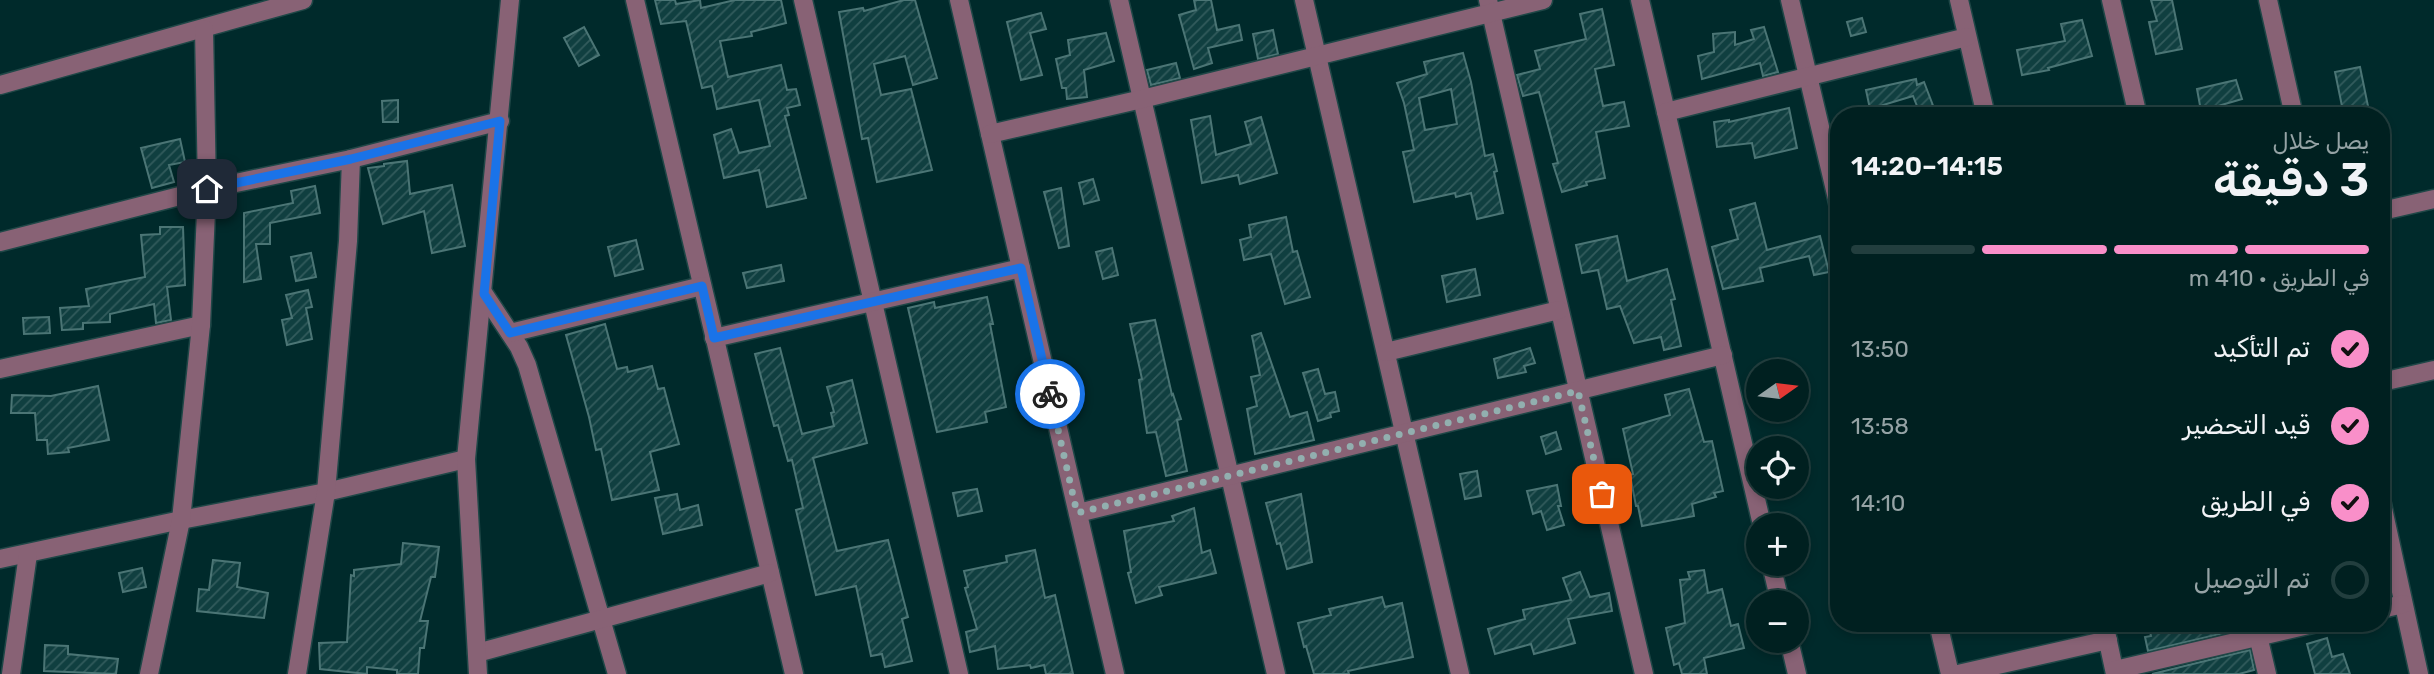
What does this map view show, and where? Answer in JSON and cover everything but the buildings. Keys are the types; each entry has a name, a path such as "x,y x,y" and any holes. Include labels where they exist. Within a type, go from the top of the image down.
{"street":[{"path":"0,85 303,0"},
{"path":"478,674 466,459 484,294 510,0"},
{"path":"635,0 794,674"},
{"path":"803,0 959,674"},
{"path":"959,0 1115,674"},
{"path":"1119,0 1276,674"},
{"path":"1304,0 1460,674"},
{"path":"989,134 1316,55 1489,6 1543,0"},
{"path":"1640,0 1759,513"},
{"path":"1790,0 1830,170"},
{"path":"1959,0 1984,107"},
{"path":"2112,0 2136,107"},
{"path":"2268,0 2292,107"},
{"path":"1489,6 1644,674"},
{"path":"149,674 181,520 201,325 207,189 204,29"},
{"path":"1666,111 1967,37"},
{"path":"0,242 207,189 351,159 500,121"},
{"path":"297,674 326,492 348,241 351,159"},
{"path":"2390,209 2434,199"},
{"path":"714,338 1021,268"},
{"path":"510,333 702,286"},
{"path":"484,294 527,365 617,674"},
{"path":"1386,352 1559,310"},
{"path":"0,369 201,325"},
{"path":"1077,513 1723,355"},
{"path":"2390,380 2434,370"},
{"path":"0,559 326,492 466,459"},
{"path":"2390,543 2419,674"},
{"path":"11,674 28,554"},
{"path":"477,653 770,573"},
{"path":"2390,607 2403,604"},
{"path":"1940,632 1950,674"},
{"path":"1958,674 2103,632"},
{"path":"2106,632 2115,672 2247,632"},
{"path":"2258,632 2267,674"},
{"path":"1792,653 1797,674"}],"way so far":[{"path":"1050,394 1077,513 1578,391 1602,494"}],"route":[{"path":"207,189 351,159 500,121 484,294 510,333 702,286 714,338 1021,268 1050,394"}]}
